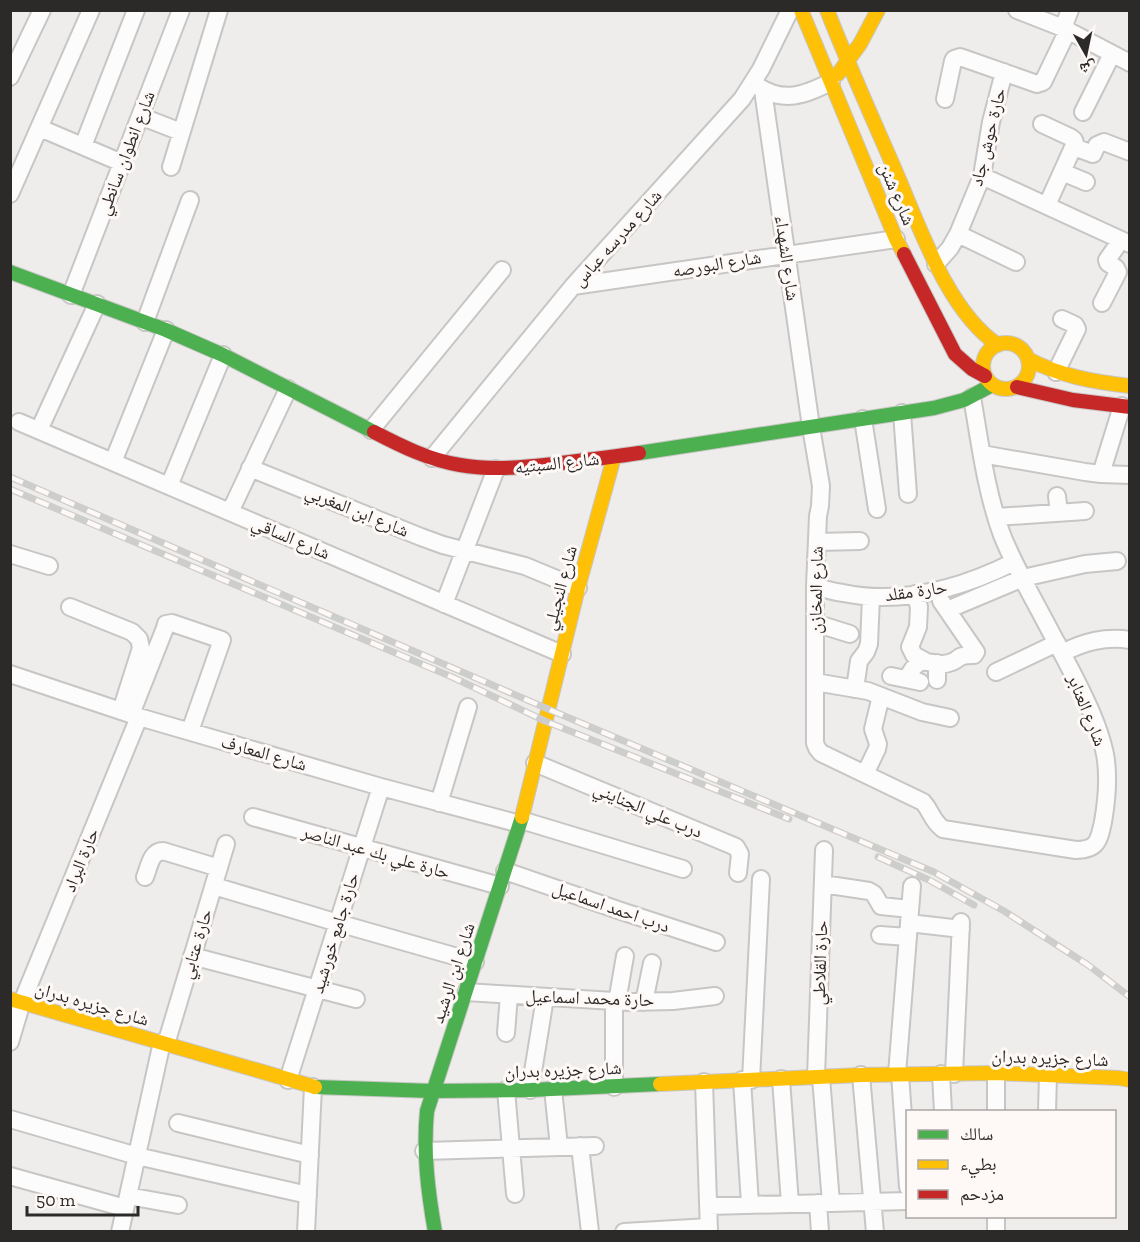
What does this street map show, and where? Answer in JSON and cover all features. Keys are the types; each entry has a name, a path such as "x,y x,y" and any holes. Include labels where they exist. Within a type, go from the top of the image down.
{"street":[{"path":"10,77 42,10"},
{"path":"10,194 91,10"},
{"path":"83,146 136,10"},
{"name":"شارع انطوان سانطي","path":"71,295 181,10"},
{"path":"171,167 219,10"},
{"name":"شارع مدرسه عباس","path":"432,458 573,286 742,99 758,86 790,10"},
{"name":"شارع شنن","path":"801,10 896,239 955,354 963,363 988,380"},
{"name":"شارع شنن","path":"827,10 936,264 966,315 980,331 998,345"},
{"path":"758,86 776,95 791,96 805,94 831,82 864,40 878,10"},
{"path":"1017,10 1066,29 1130,63"},
{"path":"945,99 953,61 957,57 1037,84 1042,82 1066,29 1070,10"},
{"path":"1083,112 1112,54"},
{"name":"حارة حوش جاد","path":"936,264 950,248 958,234 982,176 990,122 1004,72"},
{"name":"شارع الشهداء","path":"758,86 786,254 811,427"},
{"path":"140,116 182,132"},
{"path":"1042,124 1074,140 1075,143 1047,206"},
{"path":"40,128 122,163"},
{"path":"1074,147 1091,154 1094,153 1097,145 1107,142 1130,153"},
{"path":"1062,172 1086,182"},
{"path":"982,176 1125,242 1107,260 1118,272 1102,303"},
{"path":"145,322 190,200"},
{"path":"958,234 1016,262"},
{"name":"شارع البورصه","path":"573,286 896,239"},
{"path":"371,430 502,270"},
{"name":"شارع السبتيه","path":"10,272 166,330 224,355 410,450 459,465 496,469 521,468 614,457 903,413 956,404 972,397 988,380"},
{"path":"39,430 97,304"},
{"path":"1056,372 1077,329 1075,325 1062,319"},
{"path":"113,462 166,330"},
{"path":"1101,474 1126,407 1092,404 1017,387 1004,389 988,380 983,364 985,357 992,348 1010,344 1021,349 1028,359 1056,372 1095,382 1130,386"},
{"path":"169,486 224,355"},
{"path":"1017,387 1028,372 1028,359"},
{"path":"230,512 288,388"},
{"name":"شارع العنابر","path":"820,753 923,802 936,824 943,829 1076,850 1088,850 1097,843 1104,815 1108,781 1099,730 1060,648 1014,562 996,517 972,397"},
{"path":"903,413 908,494"},
{"path":"863,419 877,509"},
{"name":"شارع الساقي","path":"20,422 562,654"},
{"name":"شارع المخازن","path":"811,427 821,486 815,586 815,742 820,753"},
{"path":"982,454 1101,474 1130,475"},
{"name":"شارع النجيلي","path":"543,729 614,457"},
{"name":"شارع ابن المغربي","path":"250,468 421,537 525,566 578,588"},
{"path":"444,604 496,469"},
{"path":"1057,496 1059,513"},
{"path":"996,517 1085,511"},
{"path":"817,542 860,541"},
{"path":"11,557 49,566"},
{"path":"947,610 1023,578 1085,564 1117,561"},
{"name":"حارة مقلد","path":"815,586 843,594 893,597 934,591 975,579 1014,562"},
{"path":"906,679 916,664 933,668 953,662 965,655 974,655 976,652 934,591"},
{"path":"915,594 919,607 918,627 910,647 914,655 933,668"},
{"path":"855,689 859,662 868,648 872,597"},
{"path":"70,607 132,632 139,639 141,648 130,714"},
{"path":"130,714 166,624 172,622 222,640 190,732"},
{"path":"815,623 850,634"},
{"path":"996,672 1060,648 1107,639 1130,640"},
{"name":"شارع المعارف","path":"11,676 130,714 381,787 521,822 683,869"},
{"path":"815,682 868,691 922,712 950,718"},
{"path":"866,774 878,744 873,729 881,696"},
{"path":"440,803 468,707"},
{"name":"حارة البراد","path":"10,1042 16,1000 130,714"},
{"name":"شارع ابن الرشيد","path":"435,1232 424,1150 427,1111 521,822 543,729"},
{"name":"درب علي الجنايني","path":"535,763 736,847 740,854 738,873"},
{"name":"حارة جامع خورشيد","path":"288,1080 381,787"},
{"name":"حارة علي بك عبد الناصر","path":"253,817 361,848 502,879"},
{"name":"حارة عتابي","path":"120,1232 164,1043 226,844"},
{"name":"حارة القلاطي","path":"820,1232 825,1203 818,1077 824,850"},
{"path":"145,877 154,854 158,851 219,868"},
{"name":"درب احمد اسماعيل","path":"502,879 716,942"},
{"path":"750,1204 746,1080 761,879"},
{"path":"823,884 872,891 881,906 909,923"},
{"path":"214,886 476,962"},
{"path":"906,1164 898,1074 912,886"},
{"path":"880,935 909,923 961,926 943,1110"},
{"path":"192,956 356,999"},
{"path":"614,1086 616,1002 625,956"},
{"path":"644,1002 652,963"},
{"name":"حارة محمد اسماعيل","path":"466,992 616,1002 673,1001 715,996"},
{"path":"506,1033 509,995"},
{"path":"530,1090 545,998"},
{"name":"شارع جزيره بدران","path":"16,1000 314,1087 432,1091 530,1090 861,1075 996,1073 1130,1080"},
{"path":"996,1073 996,1110"},
{"path":"861,1075 875,1232"},
{"path":"1047,1110 1048,1075"},
{"path":"781,1078 790,1204"},
{"path":"624,1232 709,1229 705,1082"},
{"path":"306,1232 314,1087"},
{"path":"553,1089 559,1147"},
{"path":"506,1090 515,1194"},
{"path":"10,1119 137,1156 308,1195"},
{"path":"178,1123 310,1155"},
{"path":"424,1150 588,1146 590,1232"},
{"path":"10,1176 126,1202 178,1205"},
{"path":"708,1206 906,1201"}],"railway":[{"path":"10,477 548,709 934,872 1004,911 1088,965 1130,997"},
{"path":"10,489 452,677 545,721 789,819"},
{"path":"878,857 929,880 974,905"}],"traffic: fast":[{"path":"10,272 166,330 223,355 374,432"},
{"path":"639,453 934,408 964,400 992,385"},
{"path":"435,1232 427,1172 427,1111 522,817"},
{"path":"315,1087 432,1091 530,1090 660,1084"}],"traffic: slow":[{"path":"801,10 904,254"},
{"path":"827,10 936,265 964,311 980,330 998,345"},
{"path":"838,74 860,44 878,10"},
{"path":"1006,343 1022,350 1029,366 1022,382 1006,389 990,382 983,366 990,350 1006,343"},
{"path":"1028,359 1052,370 1078,377 1130,386"},
{"path":"522,817 578,588 614,457"},
{"path":"10,999 315,1087"},
{"path":"660,1084 861,1075 996,1073 1130,1080"}],"traffic: jam":[{"path":"904,254 955,354 972,369 985,376"},
{"path":"1017,387 1073,400 1130,407"},
{"path":"374,432 426,456 473,467 523,467 639,453"}]}
